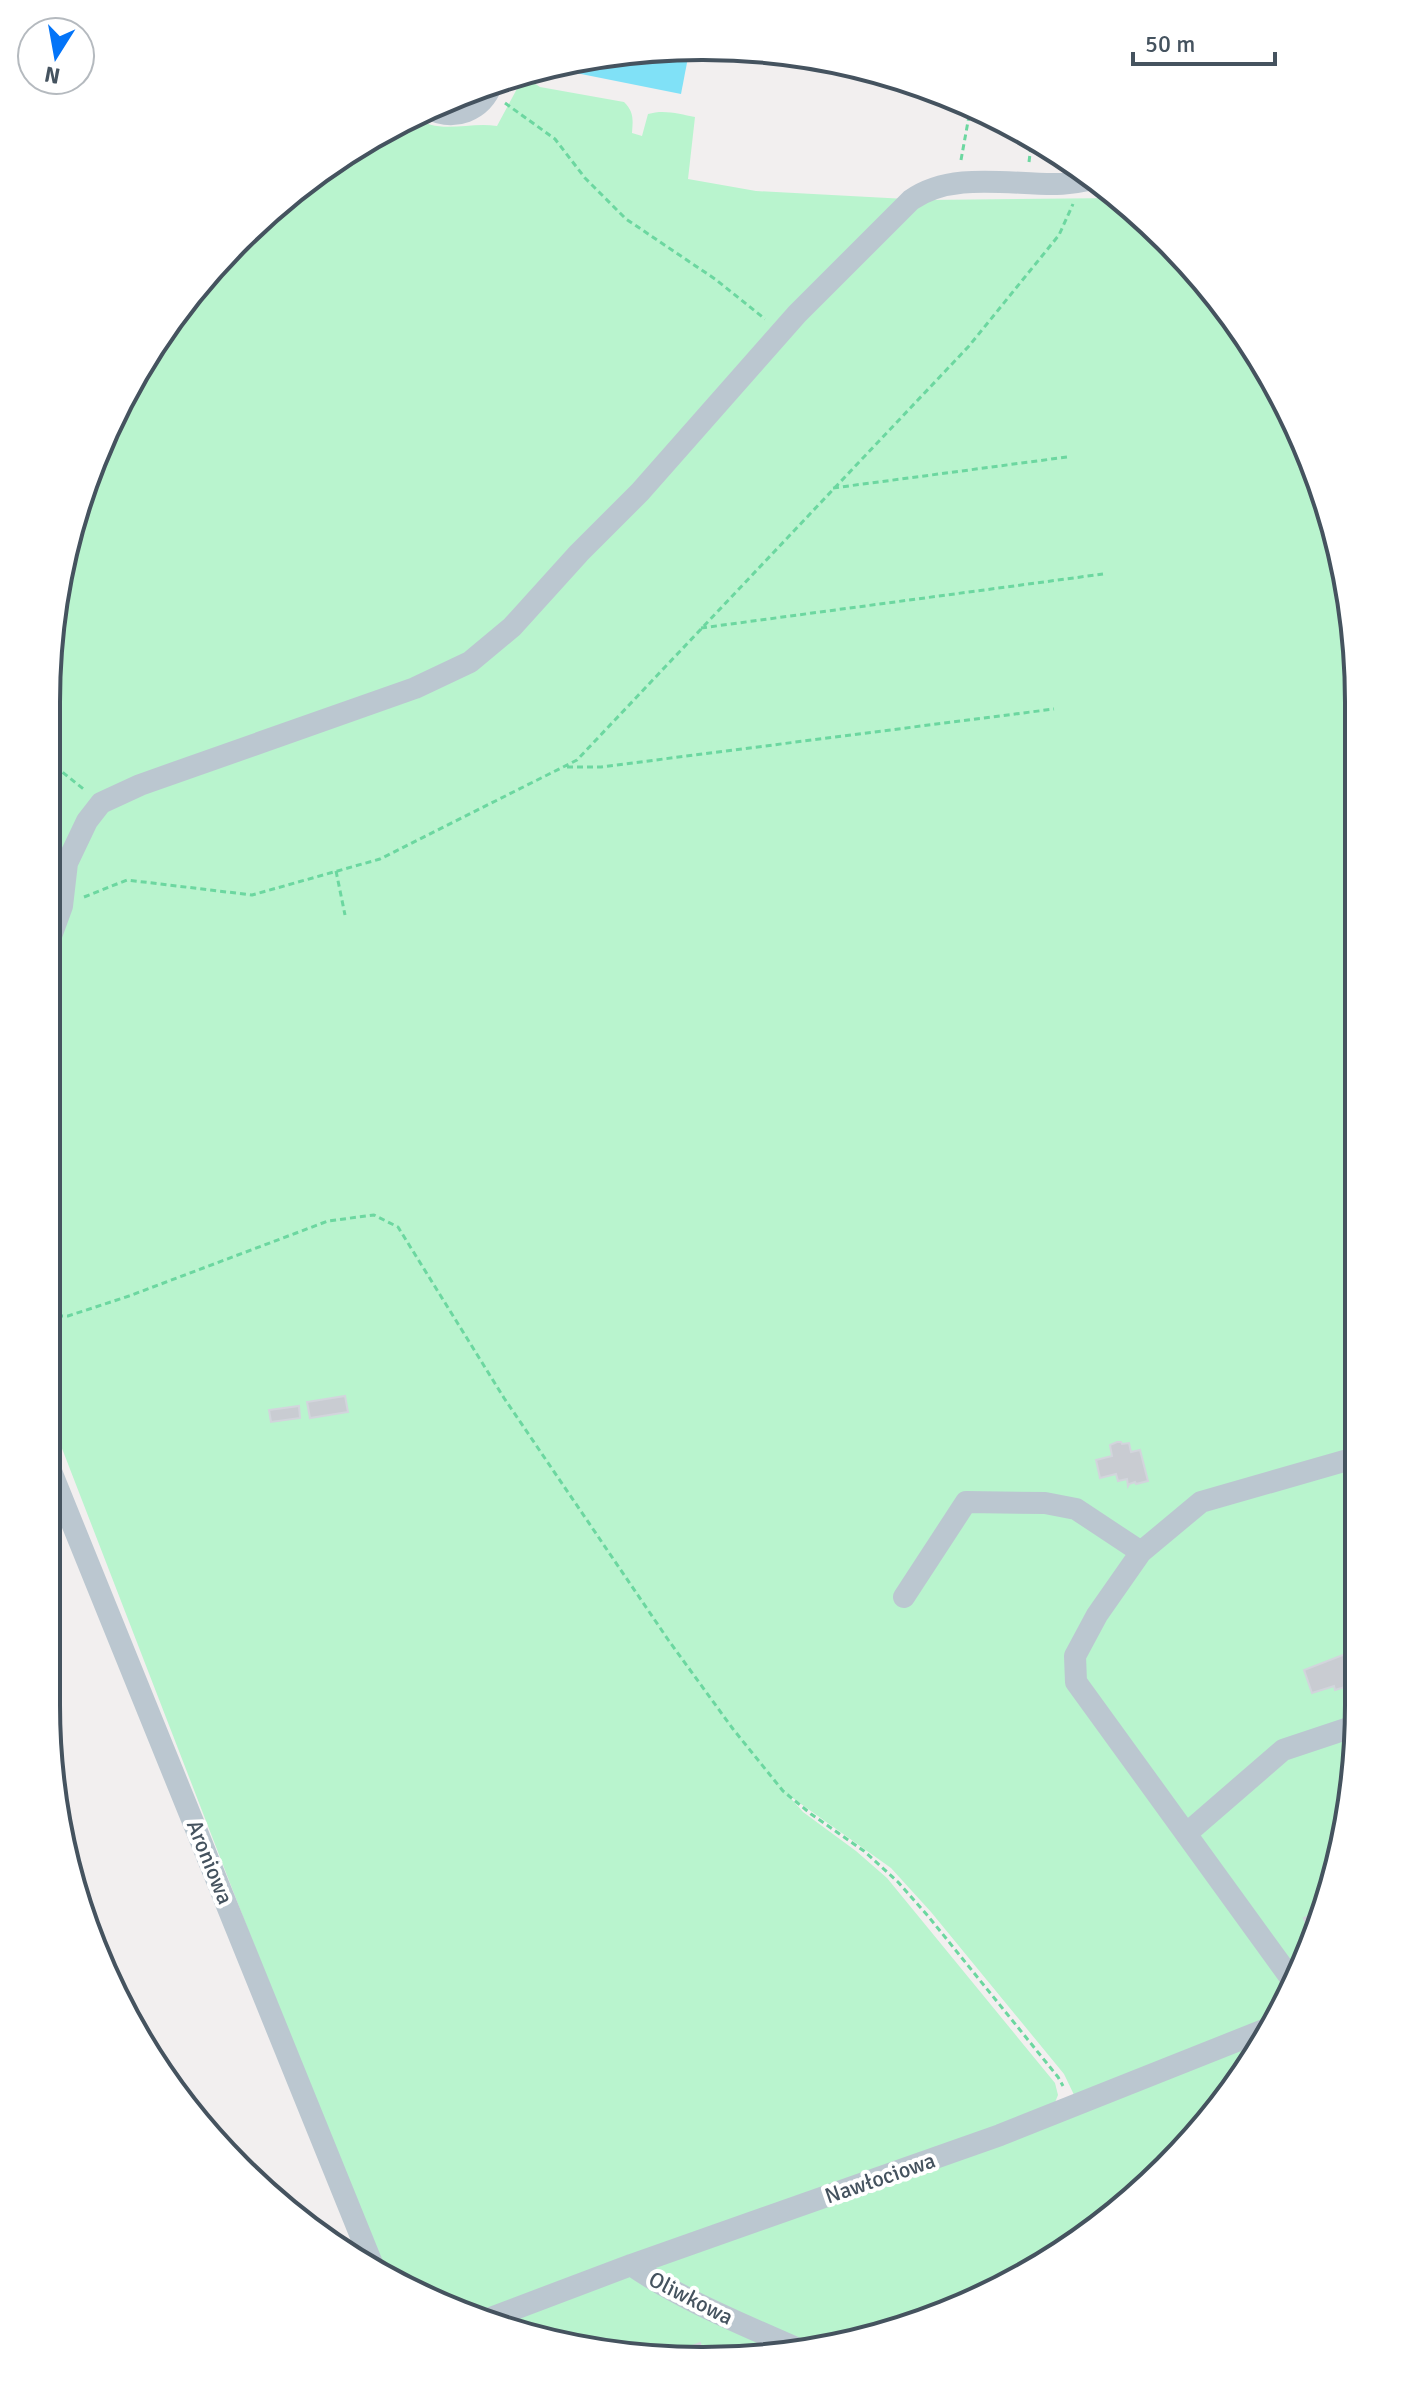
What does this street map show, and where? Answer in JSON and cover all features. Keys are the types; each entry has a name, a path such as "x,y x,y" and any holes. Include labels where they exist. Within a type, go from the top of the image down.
{"street":[{"path":"446,114 460,114 476,107 481,100"},
{"path":"60,911 67,863 87,821 101,803 140,785 415,688 470,662 512,627 640,492 782,333 923,191 957,184 1078,181"},
{"path":"1286,1972 1076,1682 1075,1656 1097,1615 1141,1552 1201,1502 1345,1461"},
{"name":"Aroniowa","path":"60,1494 368,2253"},
{"path":"904,1597 966,1502 1045,1503 1076,1509 1141,1552"},
{"path":"1186,1834 1283,1750 1344,1730"},
{"name":"Nawłociowa","path":"500,2314 1070,2109 1254,2034"},
{"name":"Oliwkowa","path":"631,2265 706,2307 783,2342"}],"path":[{"path":"497,94 555,139 585,178 626,219 715,279 782,333"},
{"path":"957,184 969,118"},
{"path":"1026,182 1030,150"},
{"path":"62,906 127,880 252,895 380,859 577,760 979,334 1059,235 1085,187"},
{"path":"833,488 1067,457"},
{"path":"701,628 1103,574"},
{"path":"564,767 601,767 1054,709"},
{"path":"60,770 101,803"},
{"path":"336,871 345,915"},
{"path":"60,1316 129,1296 328,1221 374,1215 398,1227 504,1398 669,1641 733,1729 783,1791 880,1864 928,1916 1058,2077 1070,2109"}],"green space":[{"path":"534,83 540,87 624,102 632,116 632,133 642,136 648,114 666,112 695,117 688,179 756,191 925,200 1100,198 1157,248 1186,279 1237,346 1279,418 1311,496 1323,536 1333,577 1344,660 1345,1704 1340,1788 1323,1871 1296,1950 1255,2032 1076,2099 1064,2074 891,1868 787,1794 803,1812 887,1878 1055,2083 1058,2095 1052,2110 621,2259 488,2310 418,2281 382,2261 252,1940 60,1443 60,702 65,619 72,577 94,496 126,418 146,381 193,311 219,279 279,219 311,193 381,146 425,123 443,127 497,126 518,88"},
{"path":"1254,2035 1186,2128 1126,2188 1094,2214 1024,2261 987,2281 909,2313 828,2335 786,2342 702,2347 619,2342 514,2318"}],"water":[{"path":"687,60 681,94 574,73 619,65"}],"building":[{"path":"345,1396 348,1412 310,1418 307,1402"},
{"path":"299,1406 300,1418 271,1422 269,1410"},
{"path":"1129,1443 1131,1452 1140,1450 1148,1481 1128,1486 1127,1479 1118,1481 1116,1474 1100,1478 1096,1460 1112,1456 1110,1445"},
{"path":"1345,1654 1345,1687 1335,1690 1334,1686 1312,1693 1304,1670"}]}
